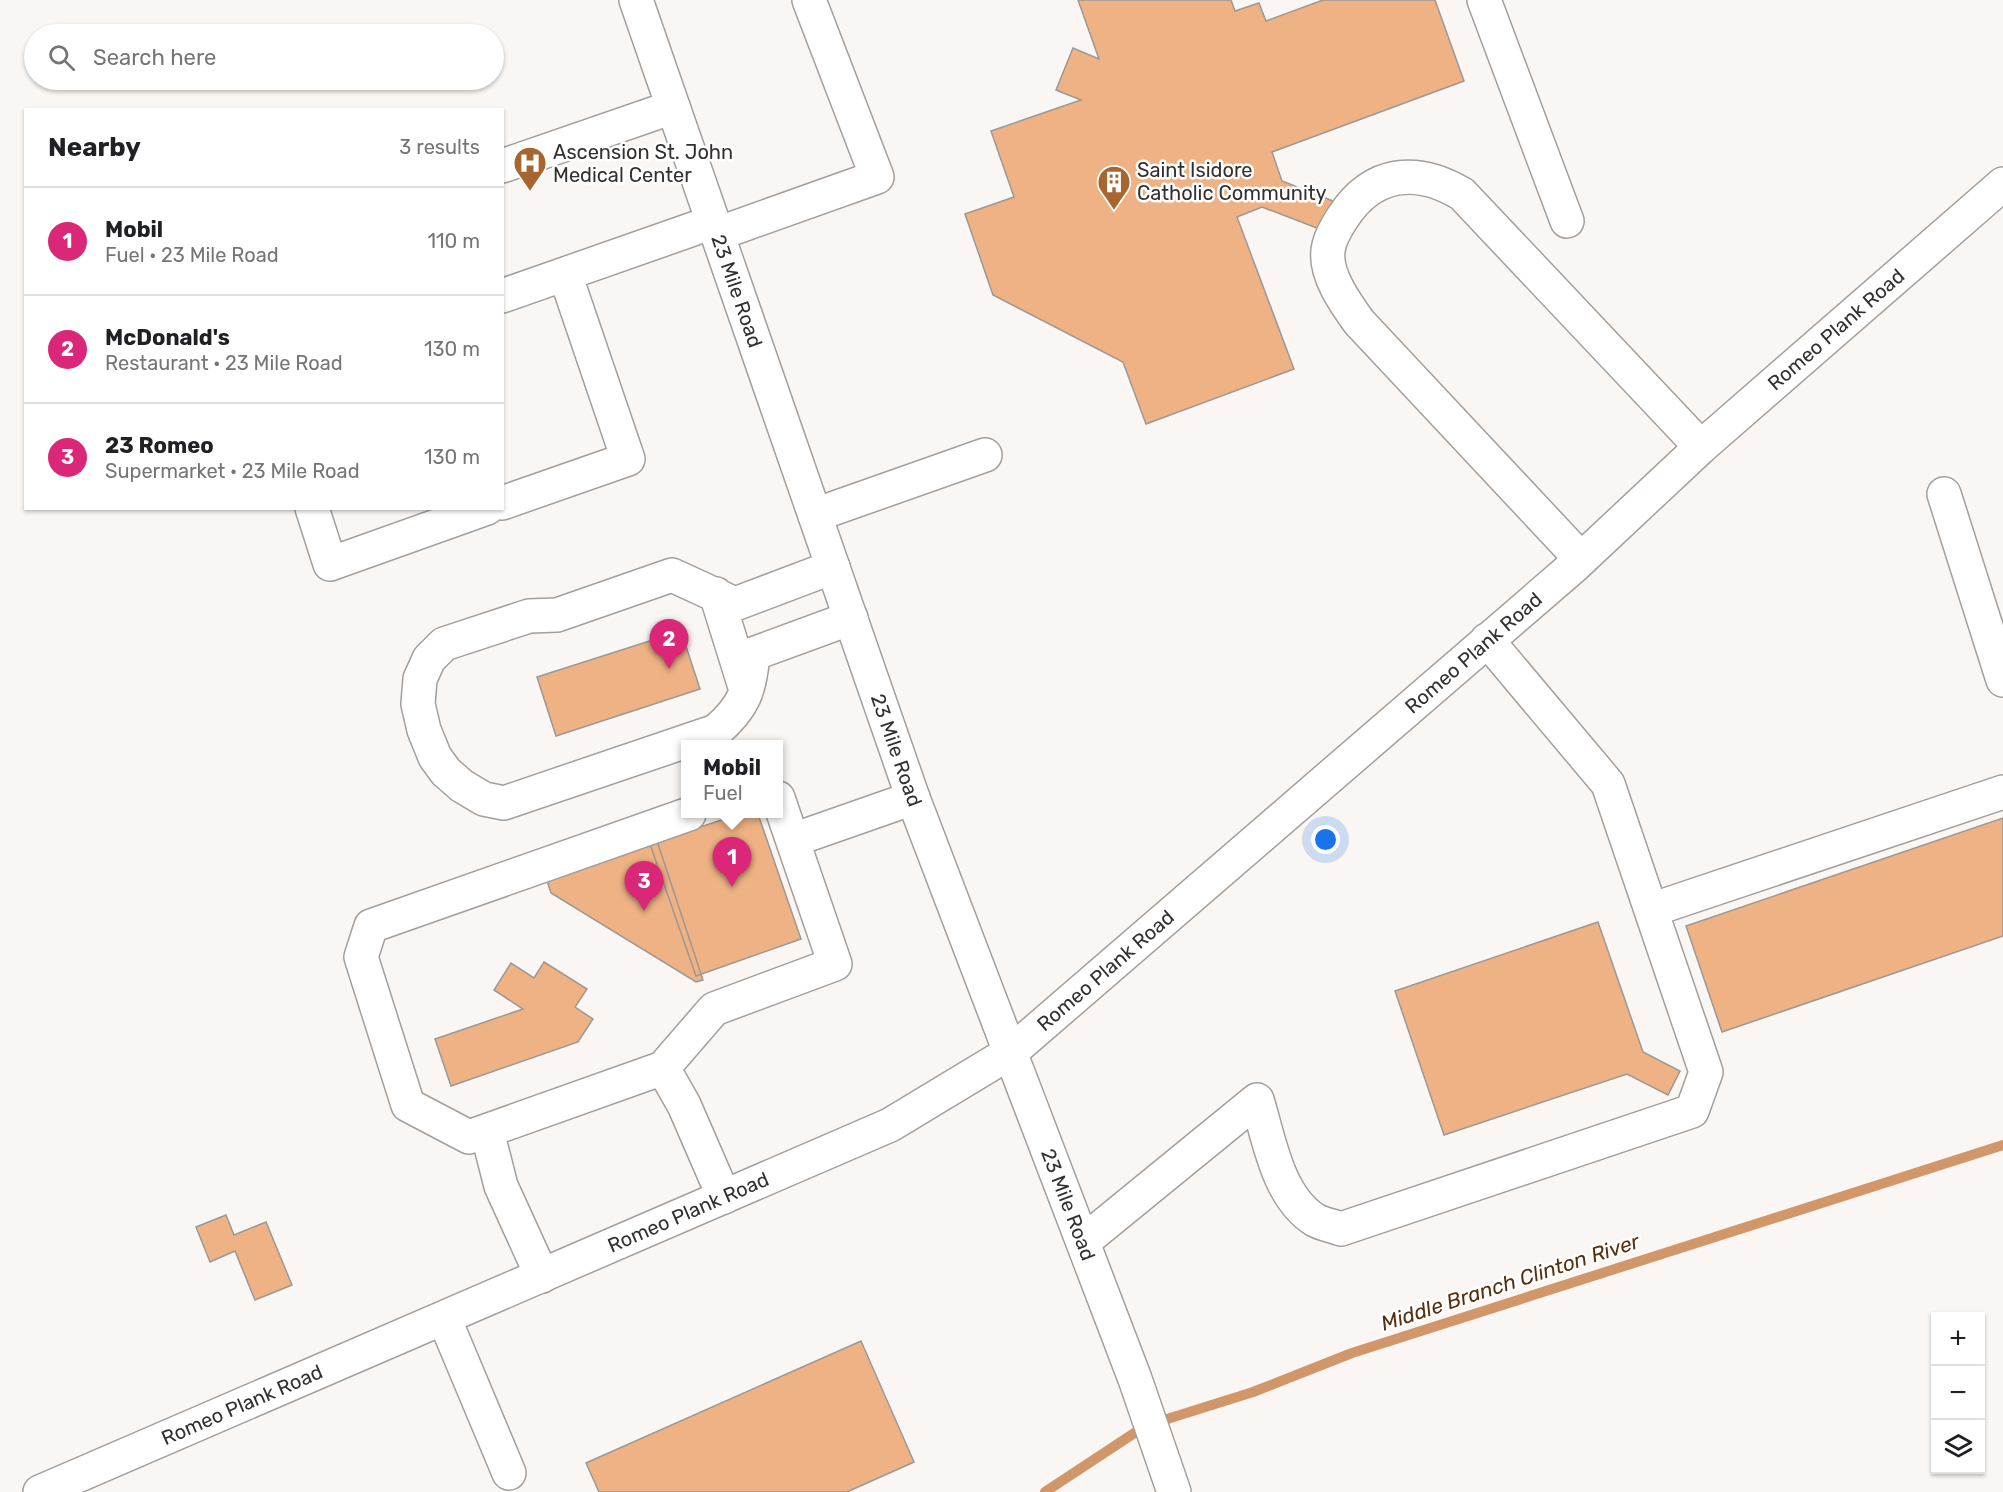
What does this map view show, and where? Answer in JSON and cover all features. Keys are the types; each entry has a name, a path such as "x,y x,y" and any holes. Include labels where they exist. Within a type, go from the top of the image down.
{"main road":[{"name":"23 Mile Road","path":"636,0 913,798 1135,1379 1174,1492"},
{"path":"504,295 565,274 877,177 809,0"},
{"path":"1484,0 1567,221"},
{"path":"504,165 673,107"},
{"path":"1581,559 1359,322 1344,301 1332,275 1328,252 1338,224 1352,202 1370,188 1392,177 1417,177 1442,182 1462,194 1701,447"},
{"name":"Romeo Plank Road","path":"40,1492 890,1125 1011,1052 1581,559 1701,447 2003,184"},
{"path":"504,502 628,459 565,274"},
{"path":"815,515 985,455"},
{"path":"1944,494 2003,680"},
{"path":"313,510 330,564 481,510"},
{"path":"681,743 504,803 484,799 446,772 435,757 424,730 418,704 420,679 429,659 444,644 529,616 557,615 672,575 735,604 833,567"},
{"path":"716,594 747,691"},
{"path":"690,740 716,731 735,715 747,691 753,654 851,618"},
{"path":"1083,1242 1257,1100 1279,1170 1294,1198 1315,1220 1341,1229 1692,1111 1706,1072 1608,784 1487,640"},
{"path":"1651,910 2003,792"},
{"path":"793,840 913,798"},
{"path":"681,816 371,926 361,957 408,1106 469,1137 488,1131 663,1068 714,1009 835,964 783,812"},
{"path":"663,1068 684,1105 724,1197"},
{"path":"488,1131 501,1186 542,1276"},
{"path":"444,1318 509,1473"}],"building":[{"name":"Saint Isidore Catholic Community","path":"1078,0 1231,0 1235,11 1259,3 1266,21 1323,0 1435,0 1464,81 1272,152 1282,181 1333,201 1322,230 1262,207 1237,217 1294,369 1146,424 1123,362 993,295 965,214 1014,197 991,131 1081,100 1056,90 1073,48 1099,59"},
{"path":"681,631 700,689 556,736 537,677"},
{"path":"727,818 759,818 801,939 696,976 650,844"},
{"path":"2003,818 2003,936 1722,1032 1686,926"},
{"path":"657,841 703,980 696,982 551,893 546,878"},
{"path":"1598,922 1643,1052 1680,1071 1668,1095 1627,1074 1444,1135 1395,991"},
{"path":"544,962 587,989 575,1007 593,1019 578,1042 451,1086 435,1039 523,1009 494,990 511,963 534,978"},
{"path":"226,1215 234,1235 266,1222 292,1285 255,1300 235,1251 210,1262 196,1227"},
{"path":"861,1341 914,1462 847,1492 599,1492 586,1463"}],"waterway":[{"name":"Middle Branch Clinton River","path":"1045,1492 1145,1426 1253,1392 1352,1353 2003,1145"}],"place":[{"name":"Ascension St. John Medical Center","path":"530,192"},
{"name":"Saint Isidore Catholic Community","path":"1114,211"},
{"name":"McDonald's","path":"669,669"},
{"name":"Mobil","path":"732,887"},
{"name":"23 Romeo","path":"644,911"}]}
